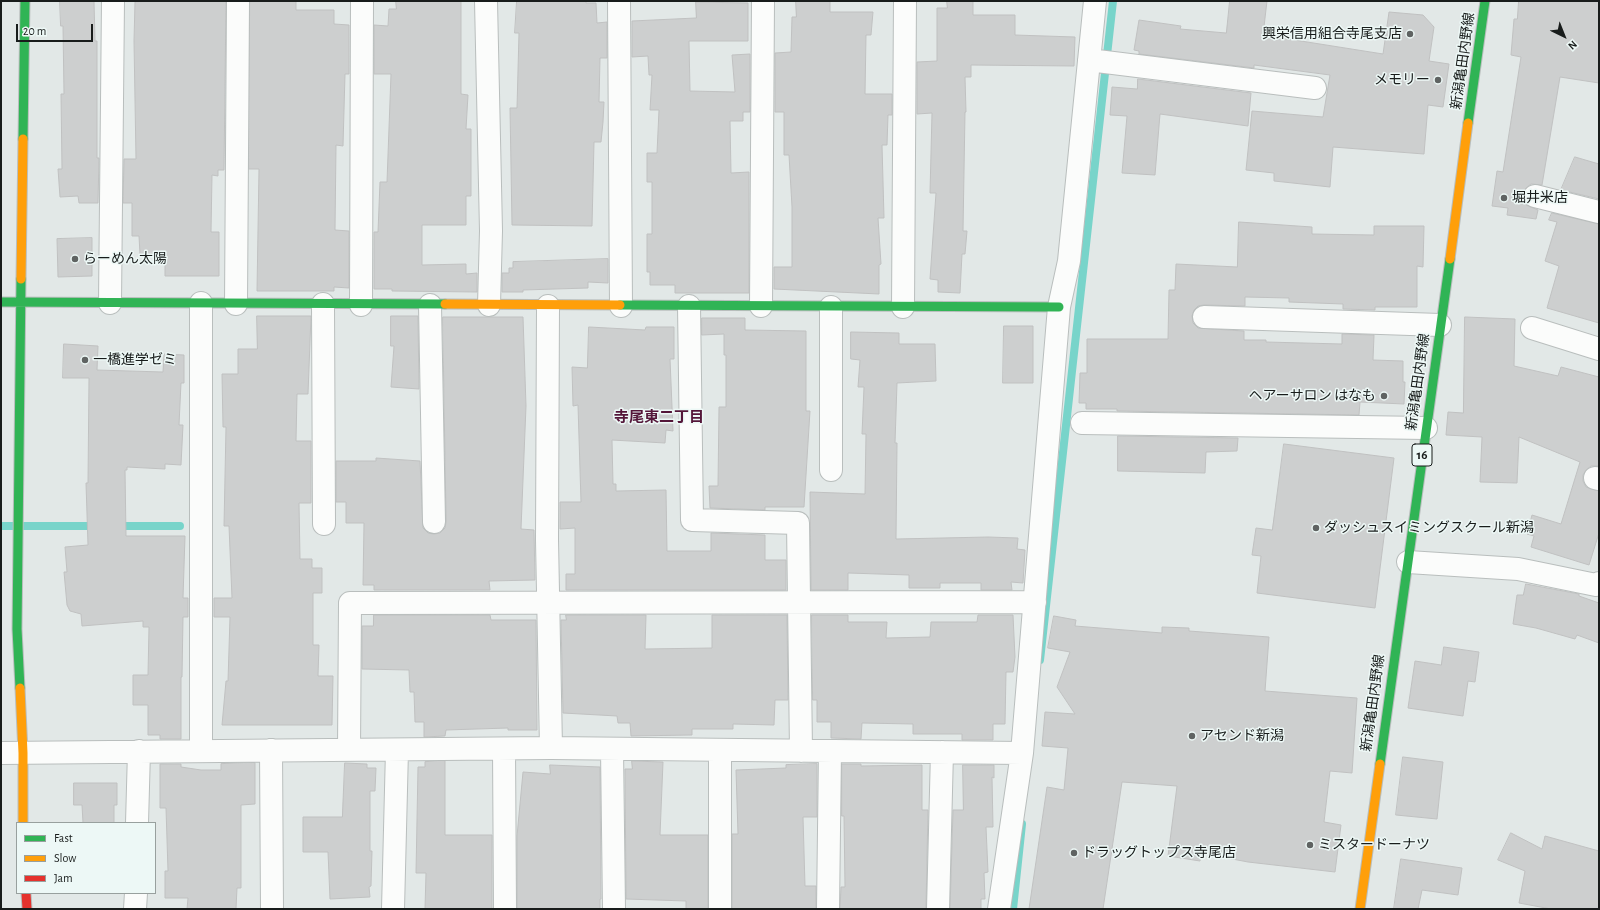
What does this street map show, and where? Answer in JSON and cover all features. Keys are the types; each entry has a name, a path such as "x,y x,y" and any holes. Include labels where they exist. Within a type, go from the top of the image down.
{"street":[{"path":"23,822 23,753 17,629 25,1"},
{"path":"110,303 113,1"},
{"path":"236,304 238,1"},
{"path":"361,305 362,1"},
{"path":"486,1 491,231 489,305"},
{"path":"619,1 620,306"},
{"path":"761,306 763,1"},
{"path":"903,307 906,1"},
{"path":"999,909 1022,753 1059,307 1069,261 1095,1"},
{"name":"新潟亀田内野線","path":"1360,909 1485,1"},
{"path":"1089,60 1315,88"},
{"path":"1535,196 1599,212"},
{"path":"1,302 548,306 1059,307"},
{"path":"201,304 201,750"},
{"path":"323,304 324,524"},
{"path":"430,305 434,522"},
{"path":"548,306 548,604 551,748"},
{"path":"689,306 692,520 798,523 801,751"},
{"path":"831,307 831,470"},
{"path":"1204,317 1440,324"},
{"path":"1532,328 1599,349"},
{"path":"1082,423 1426,428"},
{"path":"1408,562 1518,569 1596,585 1599,583"},
{"path":"349,750 350,603 548,604 1035,602"},
{"path":"1,753 139,750 397,750 504,748 1022,753"},
{"path":"504,748 505,909"},
{"path":"612,749 614,909"},
{"path":"137,822 139,750"},
{"path":"271,750 272,909"},
{"path":"393,909 397,750"},
{"path":"720,750 720,909"},
{"path":"828,909 830,751"},
{"path":"938,909 942,752"},
{"path":"26,894 27,909"},
{"path":"135,909 136,894"}],"building":[{"path":"60,1 94,1 95,41 97,41 97,158 99,158 98,203 79,203 78,196 60,197 58,169 62,169 61,94 64,94 63,26 61,26"},
{"path":"226,1 224,170 218,170 218,176 212,175 211,232 219,232 219,276 165,276 165,253 140,254 139,236 132,236 132,203 123,203 124,159 136,159 134,41 135,2"},
{"path":"250,1 296,1 296,10 334,10 334,24 349,25 349,74 345,74 343,146 336,145 335,230 349,231 349,288 334,287 334,291 257,291 259,169 249,169"},
{"path":"396,1 461,1 461,94 468,95 466,129 471,129 471,196 466,196 466,225 422,225 422,265 466,264 466,274 477,273 477,292 392,291 392,289 374,289 374,232 378,232 380,182 387,182 391,74 374,74 374,25 388,26 389,9 396,9"},
{"path":"517,1 586,1 586,3 596,3 597,23 607,22 607,58 600,58 599,102 604,102 601,142 594,142 592,226 512,225 510,108 517,108 519,33 515,33"},
{"path":"796,1 830,1 830,12 873,12 871,35 866,35 865,94 892,94 892,115 888,115 887,145 882,145 884,218 878,218 881,264 879,265 879,294 774,289 774,267 792,267 792,207 789,155 784,155 784,112 775,112 775,53 791,52 792,17 796,17"},
{"path":"947,1 973,1 973,15 1015,15 1015,35 1075,37 1074,66 971,65 971,77 965,77 966,112 963,231 967,231 965,254 962,254 960,293 938,292 938,280 930,279 936,193 930,193 932,113 917,114 917,62 937,61 937,8 947,8"},
{"path":"1230,1 1267,1 1263,35 1383,54 1389,12 1423,15 1434,27 1429,61 1449,64 1443,107 1428,105 1424,154 1333,147 1330,187 1274,181 1274,173 1246,170 1252,111 1323,117 1330,75 1254,65 1254,68 1139,54 1139,51 1134,50 1139,20 1181,26 1180,29 1226,33"},
{"path":"1519,1 1599,1 1599,83 1560,77 1542,185 1531,184 1523,193 1523,199 1526,205 1538,210 1536,219 1507,215 1508,208 1492,206 1497,171 1503,172 1521,57 1511,55 1514,19 1517,19"},
{"path":"696,2 748,3 748,41 689,41 690,91 735,92 732,55 750,54 750,112 743,112 743,121 730,121 731,173 749,172 749,293 675,293 675,285 650,285 650,272 647,272 647,234 652,234 652,182 647,182 647,153 657,153 659,110 650,110 652,75 649,75 648,56 632,57 632,21 696,18"},
{"path":"1138,79 1251,93 1248,126 1160,114 1155,175 1122,173 1127,116 1110,115 1112,87 1137,89"},
{"path":"1575,157 1599,164 1599,199 1561,190"},
{"path":"1552,213 1599,224 1599,323 1547,308 1559,266 1545,261 1557,222 1549,220"},
{"path":"1239,222 1312,227 1312,234 1374,235 1374,226 1424,226 1423,267 1417,266 1417,307 1375,307 1375,310 1343,309 1343,304 1289,302 1289,298 1245,297 1245,306 1198,306 1194,310 1192,316 1193,323 1198,328 1244,331 1244,340 1342,344 1342,334 1374,335 1373,360 1403,361 1403,382 1405,382 1404,404 1360,402 1359,415 1117,411 1117,409 1086,409 1086,403 1079,403 1080,373 1087,373 1087,339 1168,339 1169,290 1175,290 1176,264 1237,267"},
{"path":"92,238 92,276 58,277 57,239"},
{"path":"608,259 608,283 588,282 588,288 502,292 502,273 509,273 509,268 513,268 513,262"},
{"path":"257,316 311,316 308,394 297,394 296,441 311,441 311,503 299,503 300,559 312,559 312,568 322,568 322,593 313,593 313,645 319,645 318,676 333,676 332,725 222,725 226,681 228,681 230,617 214,617 214,598 232,598 229,526 224,526 226,427 223,427 222,374 238,374 238,349 257,349"},
{"path":"391,316 418,316 419,389 391,387 394,346 391,346"},
{"path":"443,317 523,317 526,406 521,529 534,530 535,580 489,581 490,590 374,590 374,585 363,585 364,523 346,523 346,502 336,502 336,461 376,461 376,458 420,461 423,528 428,533 434,534 440,533 445,528"},
{"path":"1465,317 1515,319 1514,366 1558,376 1561,367 1599,377 1599,466 1591,466 1583,475 1583,481 1586,487 1599,491 1599,533 1589,565 1531,547 1534,536 1527,534 1532,515 1561,524 1580,462 1519,437 1517,483 1480,482 1482,437 1446,435 1448,412 1463,413"},
{"path":"702,318 745,318 745,330 806,331 806,411 810,411 804,507 765,507 765,510 710,508 709,486 718,486 719,407 726,407 726,355 724,355 724,334 702,335"},
{"path":"1004,326 1033,326 1033,383 1003,383"},
{"path":"589,327 645,330 646,327 674,327 674,359 670,359 673,431 666,430 665,443 612,440 613,484 616,484 616,491 666,490 667,551 711,551 711,533 765,535 765,560 786,560 786,590 566,590 566,574 575,574 575,528 560,529 560,502 581,502 578,405 573,406 572,367 587,368"},
{"path":"851,332 899,333 899,344 935,344 936,381 897,383 895,443 897,443 896,539 988,537 1018,538 1017,549 1025,550 1023,583 1011,582 1012,590 981,590 981,583 940,583 940,588 909,588 909,575 848,573 848,590 811,590 810,492 865,494 866,434 862,434 864,387 858,387 860,360 851,359"},
{"path":"64,344 98,346 97,370 163,372 164,354 184,355 184,383 181,383 179,425 183,425 181,465 165,464 165,469 127,467 127,470 125,470 126,536 185,536 183,598 188,598 188,617 183,617 181,739 160,739 160,735 148,735 148,705 133,705 133,675 148,675 149,627 143,627 143,621 82,626 81,614 70,611 67,605 64,572 67,572 65,547 88,545 86,483 88,483 89,378 63,378"},
{"path":"1118,436 1238,438 1237,451 1206,452 1205,473 1118,471"},
{"path":"1284,444 1394,458 1375,608 1257,593 1261,556 1252,555 1256,528 1272,530"},
{"path":"1526,584 1579,594 1579,596 1599,603 1599,643 1577,635 1575,639 1536,628 1513,624 1517,595 1523,595"},
{"path":"374,615 490,615 491,620 536,620 537,730 508,730 508,728 446,730 445,736 424,737 424,722 415,722 414,692 410,692 409,670 362,669 362,626 373,626"},
{"path":"566,615 646,615 645,649 712,648 712,615 787,615 788,700 775,700 774,725 733,724 733,729 692,729 692,735 631,736 630,723 618,723 617,716 563,713 561,620 566,620"},
{"path":"812,615 848,615 848,622 887,622 886,638 930,637 931,622 977,622 978,615 1013,615 1015,657 1013,672 1006,672 1005,724 993,724 993,740 962,740 962,734 913,734 913,724 862,723 861,739 831,738 831,722 817,722 817,700 813,700"},
{"path":"1054,616 1076,620 1075,626 1162,633 1162,627 1189,628 1189,631 1269,637 1265,691 1357,698 1352,773 1330,771 1324,822 1341,825 1335,872 1248,862 1201,853 1200,861 1168,856 1177,786 1122,782 1103,909 1029,909 1047,787 1064,790 1068,748 1042,746 1045,712 1075,714 1057,687 1070,652 1048,648"},
{"path":"1444,647 1479,652 1475,682 1468,681 1463,716 1408,708 1415,661 1441,665"},
{"path":"1403,757 1443,762 1437,819 1396,815"},
{"path":"445,761 445,835 492,835 492,909 425,909 426,873 416,873 418,767 425,767 425,762"},
{"path":"632,761 663,762 660,835 708,835 708,909 686,909 686,901 626,899 625,769 632,769"},
{"path":"255,763 255,804 241,805 241,888 237,888 236,909 187,909 188,898 165,898 165,871 168,871 166,808 160,808 160,764 181,764 181,767 201,770 221,770 221,764"},
{"path":"345,763 367,764 367,768 376,768 375,791 370,791 370,851 372,851 371,886 369,887 370,897 330,899 328,852 303,852 303,817 342,817"},
{"path":"817,764 817,817 803,817 805,886 816,886 816,909 732,909 732,834 738,834 736,770 786,768 786,765"},
{"path":"842,764 861,764 861,766 922,765 922,810 928,810 926,909 840,909 841,887 845,887 844,816 842,816"},
{"path":"550,765 600,767 600,909 517,909 517,836 523,772 550,774"},
{"path":"963,765 994,765 994,778 992,777 993,827 986,827 988,872 984,873 985,899 981,899 981,909 950,909 953,810 963,810"},
{"path":"74,783 117,783 117,805 114,805 114,822 83,822 82,805 74,805"},
{"path":"1511,833 1542,849 1545,836 1599,851 1599,909 1551,909 1519,903 1525,871 1498,860"},
{"path":"1401,859 1462,868 1458,895 1422,890 1418,909 1394,909"}],"waterway":[{"path":"1040,660 1113,1"},
{"path":"1,526 98,526"},
{"path":"116,526 180,526"},
{"path":"1013,909 1022,824"}],"traffic: fast":[{"path":"23,139 25,1"},
{"path":"1468,123 1485,1"},
{"path":"1380,764 1450,259"},
{"path":"20,688 17,629 21,279"},
{"path":"1,302 445,304"},
{"path":"620,305 1059,307"}],"traffic: slow":[{"path":"1450,259 1468,123"},
{"path":"21,279 23,139"},
{"path":"445,304 620,305"},
{"path":"20,688 23,753 23,822"},
{"path":"1360,909 1380,764"}],"traffic: jam":[{"path":"26,894 27,909"}],"place":[{"name":"興栄信用組合寺尾支店","path":"1410,34"},
{"name":"メモリー","path":"1438,80"},
{"name":"堀井米店","path":"1504,198"},
{"name":"らーめん太陽","path":"75,259"},
{"name":"一橋進学ゼミ","path":"85,360"},
{"name":"ヘアーサロン はなも","path":"1384,396"},
{"name":"ダッシュスイミングスクール新潟","path":"1316,528"},
{"name":"アセンド新潟","path":"1192,736"},
{"name":"ミスタードーナツ","path":"1310,845"},
{"name":"ドラッグトップス寺尾店","path":"1074,853"}],"district":[{"name":"寺尾東二丁目","path":"659,417"}]}
